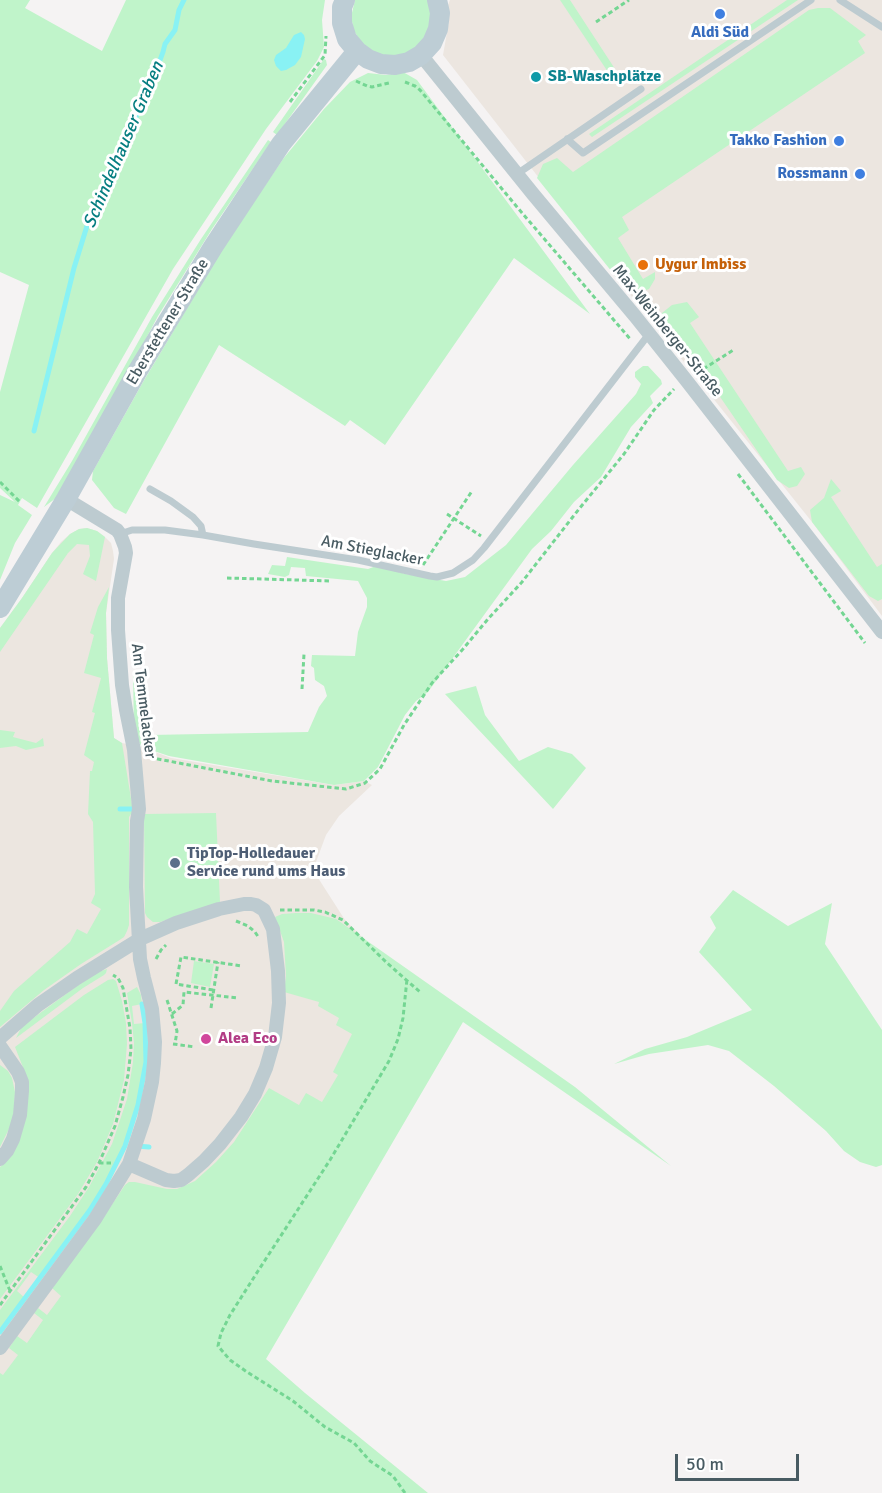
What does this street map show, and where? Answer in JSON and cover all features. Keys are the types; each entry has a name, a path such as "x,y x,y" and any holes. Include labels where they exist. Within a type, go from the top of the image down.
{"main road":[{"path":"345,0 342,7 342,23 347,39 368,59 381,64 395,65 409,62 421,55 432,43 438,29 440,13 437,0"},
{"name":"Eberstettener Straße","path":"0,608 143,362 213,247 281,144 357,51"}],"street":[{"name":"Max-Weinberger-Straße","path":"421,55 686,380 882,632"},
{"path":"66,498 113,526 120,534"},
{"name":"Am Temmelacker","path":"0,1348 95,1219 129,1164 144,1119 154,1063 152,1009 140,958 136,887 139,809 134,750 126,710 118,630 118,598 126,553 120,534"},
{"path":"0,1038 38,1005 140,939 176,923 219,909 252,904 264,910 273,929 277,954 279,1003 266,1068 255,1094 220,1144 181,1180 166,1180 129,1164"},
{"path":"0,1046 18,1072 22,1092 20,1115 13,1139 0,1159"}],"lane":[{"path":"567,139 583,153 811,0"},
{"path":"840,0 882,27"},
{"path":"517,174 641,89"},
{"name":"Am Stieglacker","path":"120,534 132,530 147,530 203,535 358,560 417,574 437,577 453,573 473,560 490,542 649,334"},
{"path":"150,489 192,517 201,526 203,535"}],"path":[{"path":"596,22 629,0"},
{"path":"342,69 358,83 367,86 378,87 391,82"},
{"path":"398,81 420,90 638,348"},
{"path":"134,750 158,759 272,781 346,789 366,783 380,769 404,725 432,683 522,582 624,454 654,410 674,389 735,349"},
{"path":"738,474 865,643"},
{"path":"0,482 20,502"},
{"path":"417,574 472,490"},
{"path":"447,514 490,542"},
{"path":"227,578 331,581"},
{"path":"302,689 304,654"},
{"path":"264,910 314,910 325,912 342,920 420,992"},
{"path":"231,921 248,926 261,942"},
{"path":"123,988 156,973 155,961 172,940"},
{"path":"213,990 176,984 181,957 242,966"},
{"path":"211,1008 218,962"},
{"path":"0,1305 86,1187 115,1126 128,1075 131,1049 123,988 118,978 113,975"},
{"path":"405,1493 393,1476 370,1461 354,1443 325,1426 293,1401 230,1360 218,1346 220,1333 230,1315 330,1160 389,1061 398,1039 407,979"},
{"path":"172,1014 183,1005 184,992 237,998"},
{"path":"155,1042 195,1047"},
{"path":"0,1266 10,1291"}],"shaded area":[{"path":"450,0 882,0 882,616 812,522 443,55"},
{"path":"87,528 105,537 111,543 113,551 114,559 106,613 107,658 114,738 122,743 142,747 171,758 334,785 364,781 372,785 339,816 326,835 313,870 345,920 365,940 381,1063 0,1493 0,628 61,542 79,529"}],"green space":[{"path":"0,0 30,0 25,8 102,51 126,0 325,0 322,20 324,47 317,61 266,129 173,269 37,508 22,498 18,505 32,515 15,543 0,580 0,495 15,502 0,488 0,392 29,285 0,272"},
{"path":"355,0 431,0 430,35 410,54 383,57 371,51 354,31 351,17"},
{"path":"560,0 570,0 617,72 614,81"},
{"path":"787,0 798,0 592,137 589,134"},
{"path":"830,8 866,35 858,41 865,53 622,217 629,230 618,238 643,279 655,272 655,279 649,289 635,294 628,292 537,178 543,164 557,158 573,172 809,10"},
{"path":"324,59 327,65 277,135 273,132"},
{"path":"403,72 417,80 590,314 514,258 385,445 350,420 345,426 219,345 126,514 114,508 92,480 93,471 229,238 283,159 324,109 350,82 368,73 386,75"},
{"path":"268,140 271,142 212,229 158,316 90,444 56,498 44,507 152,317"},
{"path":"687,302 699,317 690,323 788,471 801,467 805,474 797,486 789,488 777,480 675,331 664,338 655,322 672,305"},
{"path":"643,366 648,366 661,380 662,384 650,396 653,403 631,427 601,477 574,502 551,531 532,549 428,692 416,701 405,715 378,767 364,781 334,785 169,756 142,747 134,735 133,671 146,684 149,735 308,732 319,707 327,696 324,686 315,680 314,668 311,666 312,655 355,656 358,632 367,607 367,598 358,581 306,576 305,568 291,567 289,575 285,577 268,574 272,565 285,566 287,557 368,569 376,566 446,581 465,577 506,545 636,394 641,384 635,377 635,372"},
{"path":"831,479 841,491 831,497 877,567 882,564 882,599 878,601 869,596 812,522 810,510 824,498"},
{"path":"87,528 105,537 96,581 83,574 90,556 89,545 77,544 68,553 0,652 0,628 52,553 70,534"},
{"path":"109,587 106,613 107,658 114,738 122,743 133,811 129,817 129,925 124,937 44,990 0,1027 0,1011 14,991 70,942 77,929 87,934 101,909 91,903 95,894 93,822 88,814 90,771 92,771 94,762 84,755 101,678 84,673 94,635 90,633 98,607"},
{"path":"476,686 485,715 519,761 548,747 572,754 586,768 553,809 445,694"},
{"path":"0,730 15,732 13,737 36,743 43,738 44,746 26,750 16,746 0,748"},
{"path":"216,813 220,902 160,922 153,922 145,913 144,814"},
{"path":"733,890 788,926 832,903 825,944 882,1030 882,1165 876,1167 860,1162 844,1151 826,1131 729,1051 708,1045 649,1054 614,1064 645,1049 687,1037 752,1010 699,952 716,928 710,917"},
{"path":"311,913 336,919 575,1087 671,1166 463,1022 266,1359 428,1493 0,1493 0,1373 3,1375 18,1355 9,1348 17,1336 27,1343 43,1320 34,1313 38,1308 47,1315 61,1296 52,1288 125,1185 135,1182 177,1189 195,1181 234,1142 269,1088 299,1105 306,1093 322,1102 338,1075 333,1072 352,1034 336,1025 339,1018 318,1006 319,1002 284,992 286,976 284,942 275,917"},
{"path":"194,961 214,964 210,987 191,983"},
{"path":"107,969 104,975 16,1038 22,1026 77,986 98,972"},
{"path":"113,979 116,981 122,1001 127,1044 124,1080 113,1124 97,1162 78,1194 0,1299 0,1167 7,1160 26,1075 15,1047 84,995"},
{"path":"137,987 142,1004 132,1006 134,1024 145,1023 146,1062 138,1105 125,1146 107,1184 40,1278 31,1272 17,1291 25,1298 0,1332 0,1310 70,1216 112,1144 127,1099 133,1062 134,1043 127,993"},
{"path":"0,1065 8,1071 12,1078 15,1092 12,1123 0,1147"}],"water":[{"path":"301,32 305,39 301,57 295,65 281,71 274,60 276,55 286,48 294,35"}],"waterway":[{"name":"Schindelhauser Graben","path":"34,431 74,268 91,213 148,93 165,44 175,30 179,10 184,0"},
{"path":"120,809 139,809"},
{"path":"0,1332 90,1210 125,1146 138,1105 146,1062 142,1004"},
{"path":"136,1146 149,1147"}],"place":[{"name":"Aldi Süd","path":"720,14"},
{"name":"SB-Waschplätze","path":"536,77"},
{"name":"Takko Fashion","path":"839,141"},
{"name":"Rossmann","path":"860,174"},
{"name":"Uygur Imbiss","path":"643,265"},
{"name":"TipTop-Holledauer Service rund ums Haus","path":"175,863"},
{"name":"Alea Eco","path":"206,1039"}]}
